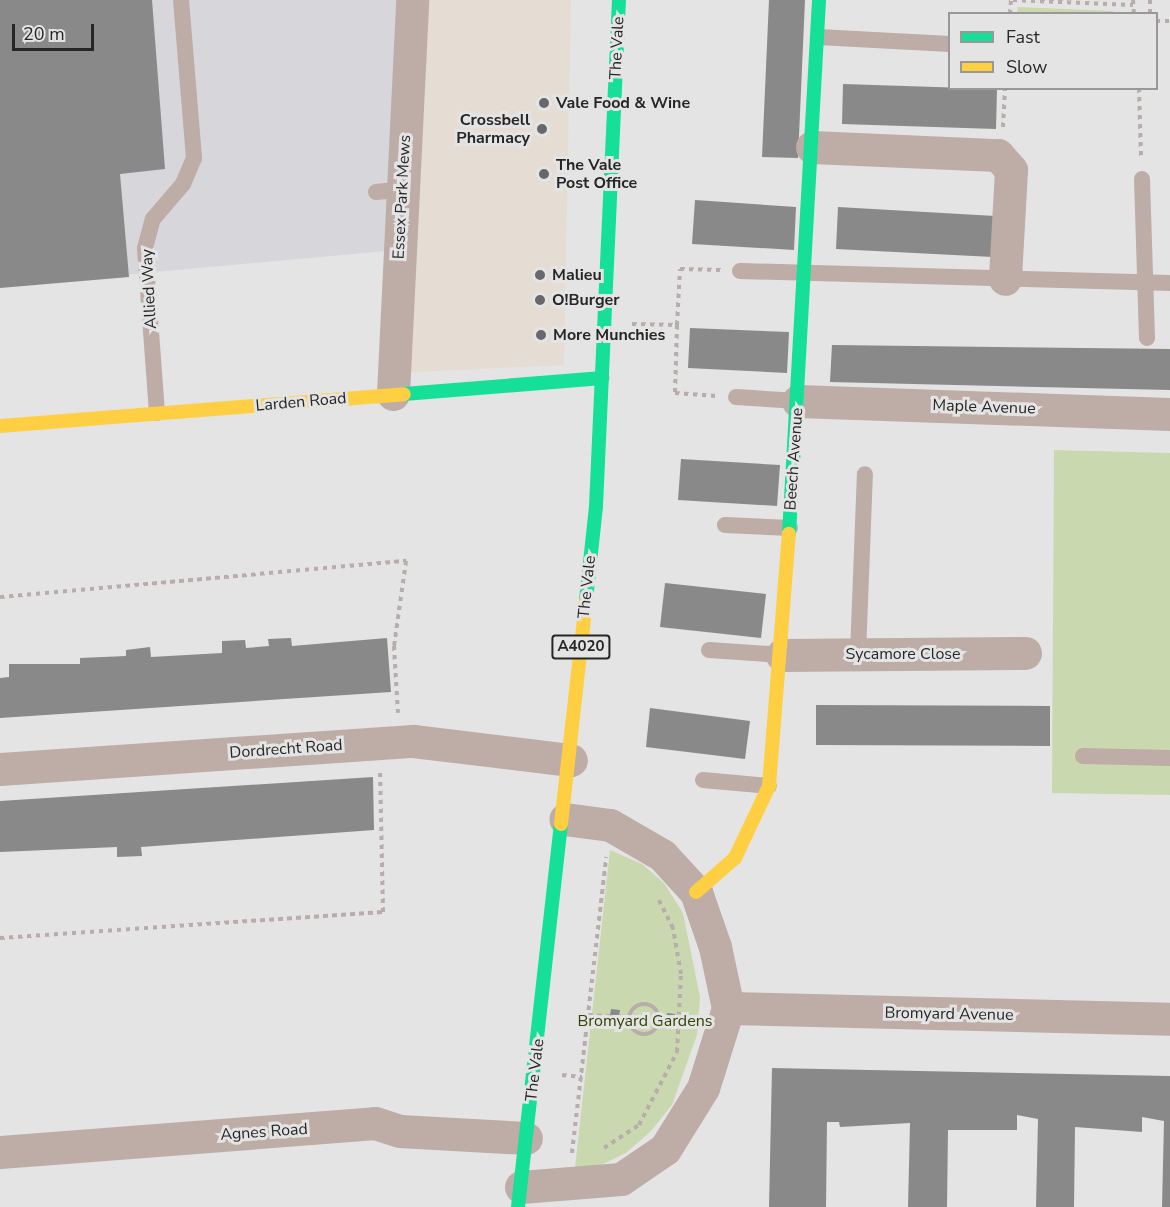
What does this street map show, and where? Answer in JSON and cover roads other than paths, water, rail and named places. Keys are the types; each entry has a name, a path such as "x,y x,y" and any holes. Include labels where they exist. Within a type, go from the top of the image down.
{"street":[{"name":"Essex Park Mews","path":"393,394 389,190 412,0"},
{"name":"The Vale","path":"520,1197 565,819 596,506 619,0"},
{"name":"Beech Avenue","path":"696,892 735,858 756,823 769,786 782,655 819,0"},
{"path":"812,147 998,155 1011,170 1005,279"},
{"name":"Larden Road","path":"0,426 602,378"},
{"name":"Maple Avenue","path":"798,401 1170,414"},
{"name":"Sycamore Close","path":"782,655 1025,653"},
{"name":"Dordrecht Road","path":"0,769 413,741 571,760"},
{"path":"520,1197 621,1179 665,1149 703,1089 714,1016 715,947 696,892 662,855 609,825 565,819"},
{"name":"Bromyard Avenue","path":"714,1016 1170,1019"},
{"name":"Agnes Road","path":"0,1152 375,1123 400,1131 526,1138"}],"lane":[{"name":"Allied Way","path":"157,413 145,248 153,219 183,184 194,159 181,0"},
{"path":"818,37 948,44"},
{"path":"1142,179 1147,338"},
{"path":"740,271 1170,284"},
{"path":"736,397 798,401"},
{"path":"858,654 865,474"},
{"path":"724,525 790,528"},
{"path":"708,650 782,655"},
{"path":"1083,756 1170,758"},
{"path":"703,780 769,786"}],"place":[{"name":"Vale Food & Wine","path":"544,103"},
{"name":"Crossbell Pharmacy","path":"542,129"},
{"name":"The Vale Post Office","path":"544,174"},
{"name":"Malieu","path":"540,275"},
{"name":"O!Burger","path":"540,300"},
{"name":"More Munchies","path":"541,335"}],"park label":[{"name":"Bromyard Gardens","path":"645,1021"}]}
